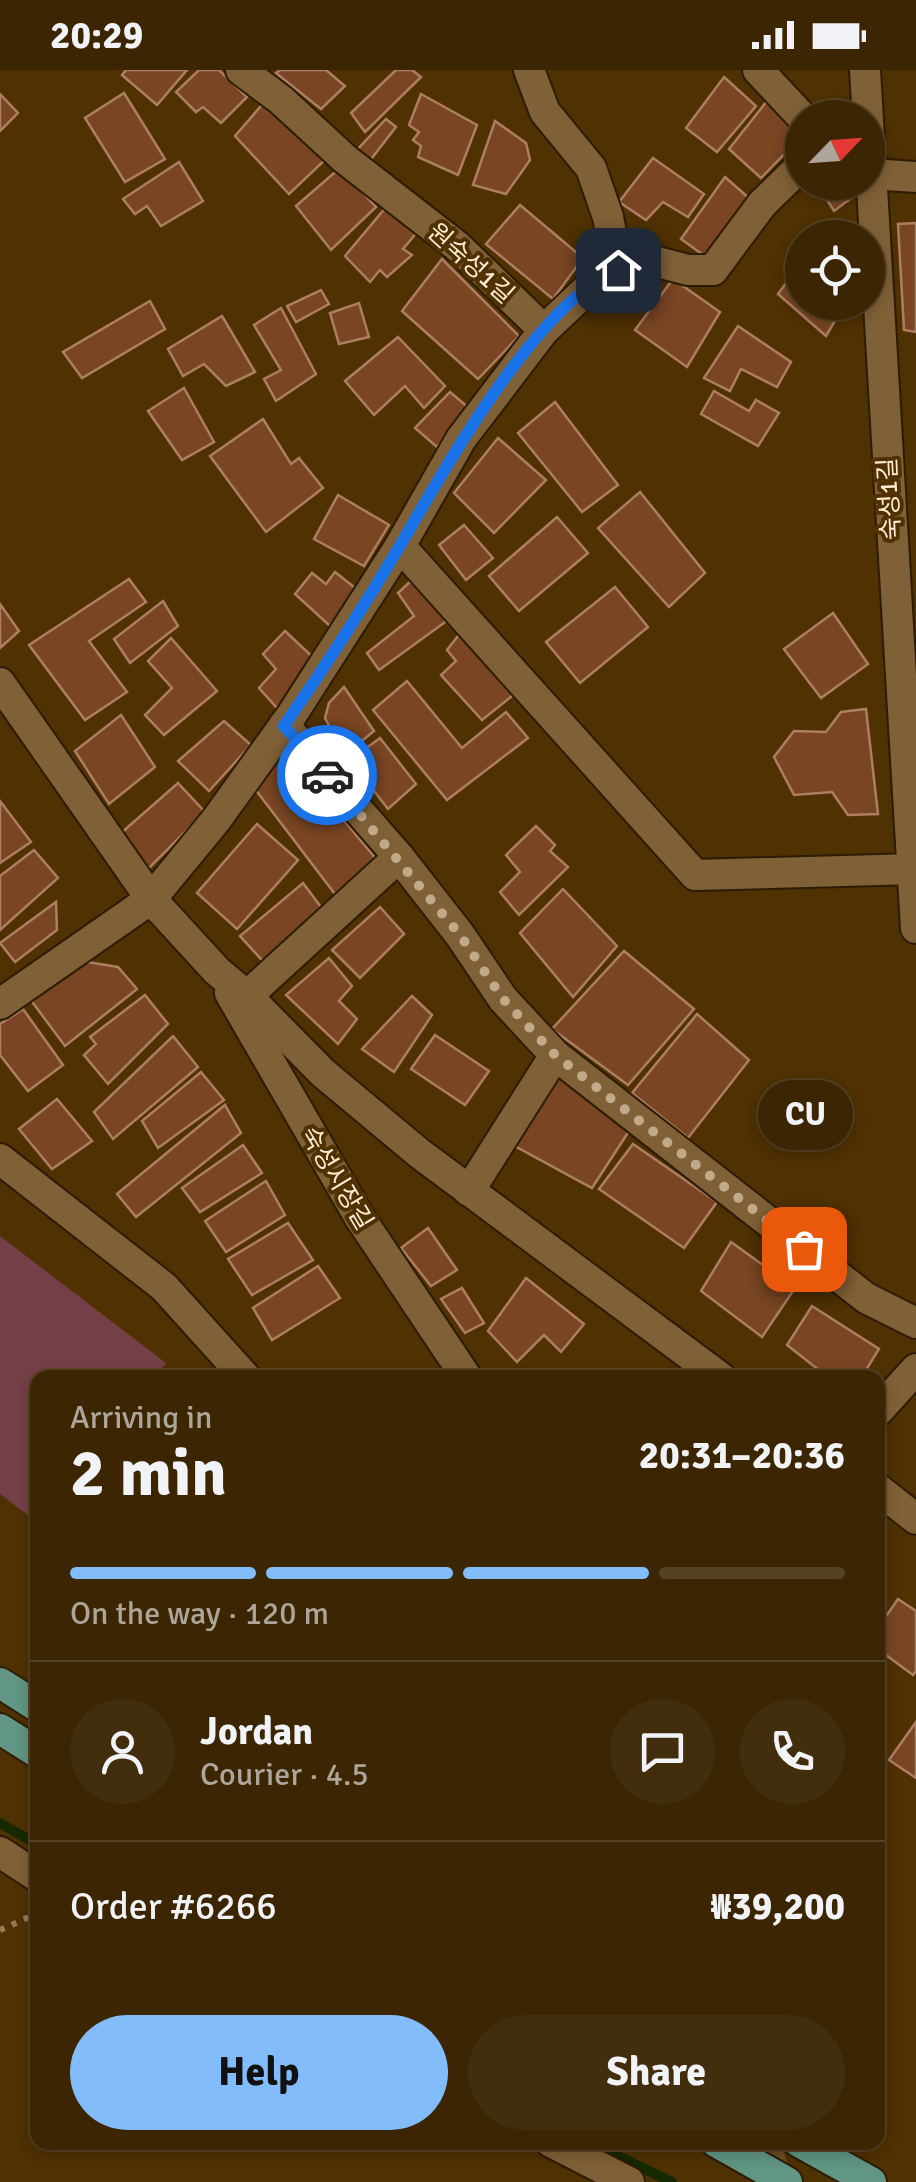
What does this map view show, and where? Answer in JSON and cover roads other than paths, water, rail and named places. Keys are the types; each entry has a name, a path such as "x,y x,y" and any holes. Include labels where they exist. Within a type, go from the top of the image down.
{"main road":[{"path":"0,1683 30,1702"},
{"path":"0,1729 30,1747"},
{"path":"730,2150 787,2182"},
{"path":"813,2150 871,2182"}],"street":[{"name":"원숙성1길","path":"241,70 281,100 345,160 457,246 544,330"},
{"path":"529,70 545,112 591,168 608,217 618,270"},
{"path":"758,70 786,100"},
{"name":"숙성1길","path":"865,70 866,100"},
{"path":"885,167 916,177"},
{"path":"0,1004 151,899 216,820 284,726 400,546 461,439 544,330 599,278 646,259 688,270 713,270 762,204 785,182"},
{"name":"숙성1길","path":"871,200 916,928"},
{"path":"400,546 695,874 914,869"},
{"name":"숙성시장길","path":"0,683 151,899 217,971 323,1072 469,1192 710,1370"},
{"path":"284,726 398,857 460,935 503,999 555,1055 866,1298 916,1324"},
{"path":"247,996 398,857"},
{"name":"숙성시장길","path":"217,971 360,1218 463,1370"},
{"path":"469,1192 555,1055"},
{"path":"0,1159 164,1287 239,1370"},
{"path":"885,1403 916,1369"},
{"path":"885,1494 916,1518"},
{"path":"0,1852 30,1871"},
{"path":"567,2150 629,2182"}],"waterway":[{"path":"0,1823 30,1840"},
{"path":"606,2150 672,2182"}],"tunnel":[{"path":"767,2150 779,2182"}],"place":[{"name":"CU","path":"804,1249"}]}
